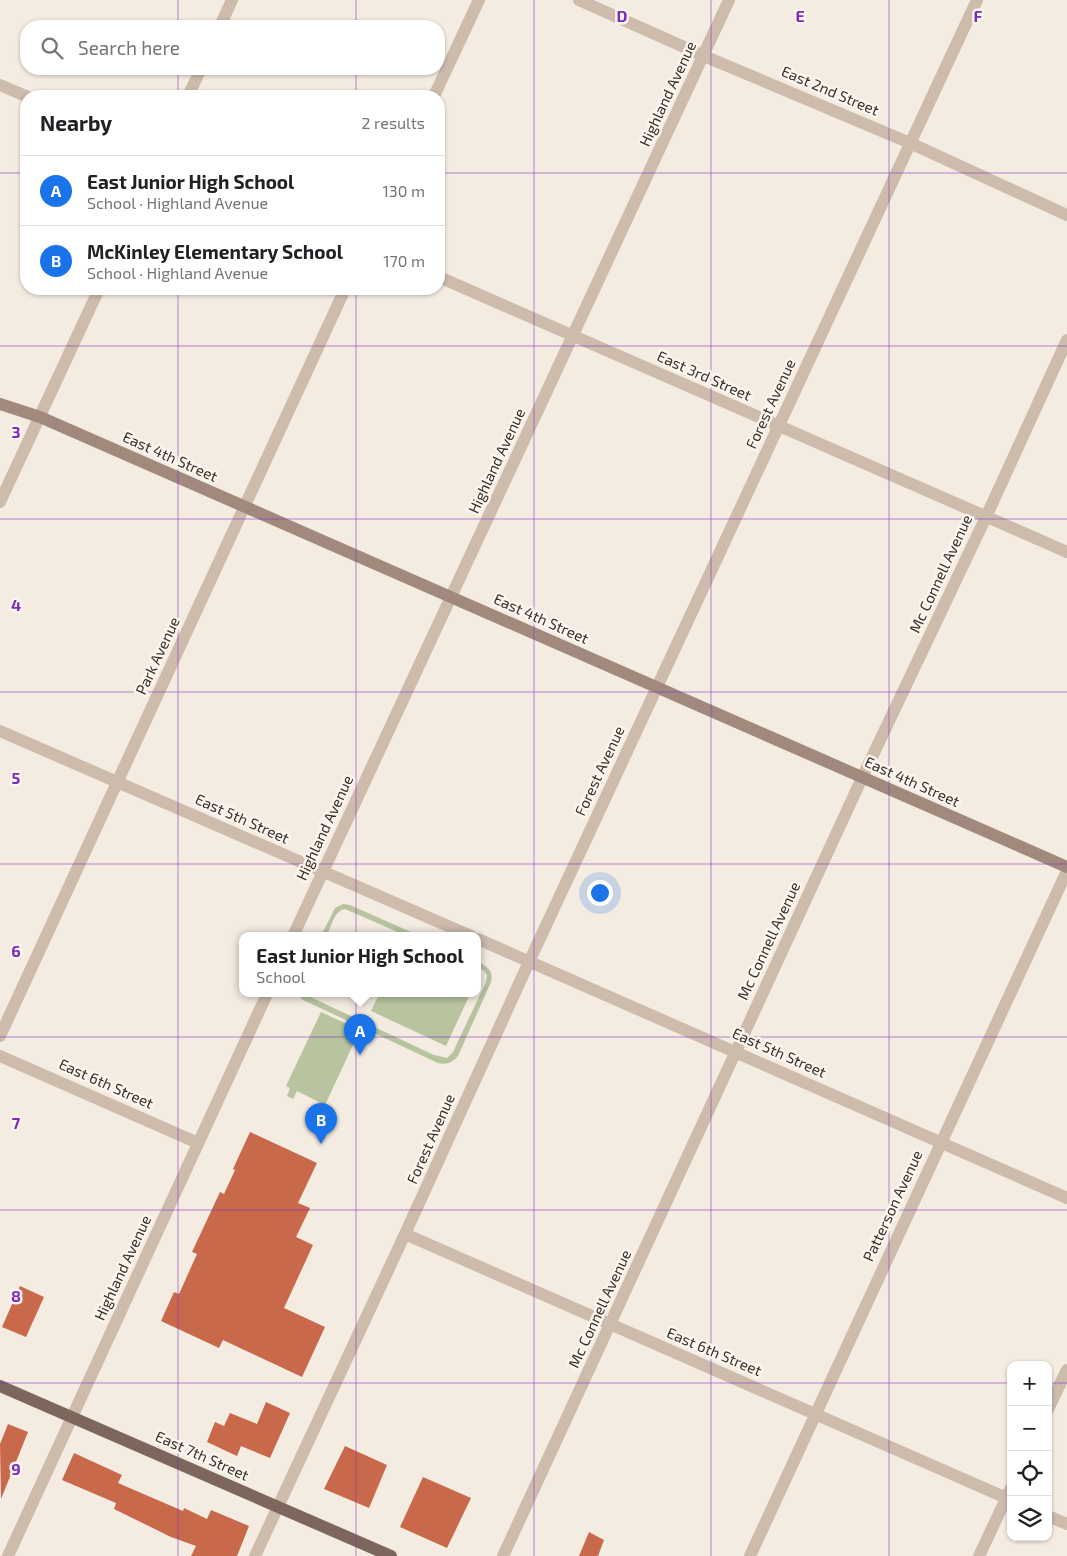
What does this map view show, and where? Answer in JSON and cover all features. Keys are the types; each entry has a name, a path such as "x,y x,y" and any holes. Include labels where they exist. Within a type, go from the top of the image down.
{"main road":[{"name":"East 7th Street","path":"0,1386 391,1556"}],"street":[{"path":"223,20 232,0"},
{"path":"445,73 479,0"},
{"name":"East 2nd Street","path":"578,0 704,56 910,143 1067,215"},
{"name":"Highland Avenue","path":"295,932 729,0"},
{"name":"Forest Avenue","path":"255,1556 656,687 976,0"},
{"path":"191,90 198,75"},
{"path":"437,90 444,75"},
{"path":"0,85 20,93"},
{"name":"East 3rd Street","path":"445,280 1067,552"},
{"path":"0,502 96,295"},
{"name":"Park Avenue","path":"0,1036 342,295"},
{"name":"Mc Connell Avenue","path":"503,1556 862,778 986,517 1067,340"},
{"name":"East 4th Street","path":"0,404 40,417 1067,869"},
{"name":"East 5th Street","path":"0,731 462,932"},
{"name":"Patterson Avenue","path":"750,1556 1067,869"},
{"name":"East 5th Street","path":"481,940 1067,1198"},
{"name":"Highland Avenue","path":"8,1556 266,997"},
{"name":"East 6th Street","path":"0,1056 198,1142"},
{"name":"East 6th Street","path":"405,1234 610,1325 1007,1494"},
{"path":"1049,1406 1067,1370"},
{"path":"979,1556 1009,1496"},
{"path":"1052,1518 1067,1524"}],"green space":[{"path":"343,904 350,905 411,932 398,932 345,909 338,913 329,932 323,932 335,908"},
{"path":"481,964 491,972 491,982 458,1056 446,1064 438,1063 300,997 310,997 434,1055 447,1058 453,1052 479,997 481,997 487,975 481,969"},
{"path":"378,997 469,997 446,1046 371,1011"},
{"path":"321,1012 360,1030 325,1105 297,1091 293,1099 287,1096 290,1088 286,1086"}],"building":[{"path":"250,1132 317,1163 298,1203 310,1208 296,1237 313,1245 284,1308 325,1327 302,1377 223,1340 219,1348 161,1321 174,1292 179,1294 197,1254 192,1252 220,1192 224,1194"},
{"path":"20,1286 44,1297 26,1337 2,1327"},
{"path":"266,1402 290,1413 270,1458 241,1446 237,1456 207,1442 215,1422 224,1426 230,1413 257,1424"},
{"path":"8,1424 28,1432 1,1499 0,1444"},
{"path":"345,1446 387,1465 369,1508 324,1489"},
{"path":"74,1453 122,1475 118,1483 183,1511 184,1508 207,1519 211,1510 249,1526 237,1556 191,1556 196,1546 171,1537 114,1509 116,1503 62,1480"},
{"path":"423,1477 471,1498 447,1548 400,1527"},
{"path":"589,1532 604,1540 598,1556 579,1556"}],"place":[{"name":"East Junior High School","path":"360,1055"},
{"name":"McKinley Elementary School","path":"321,1144"}]}
